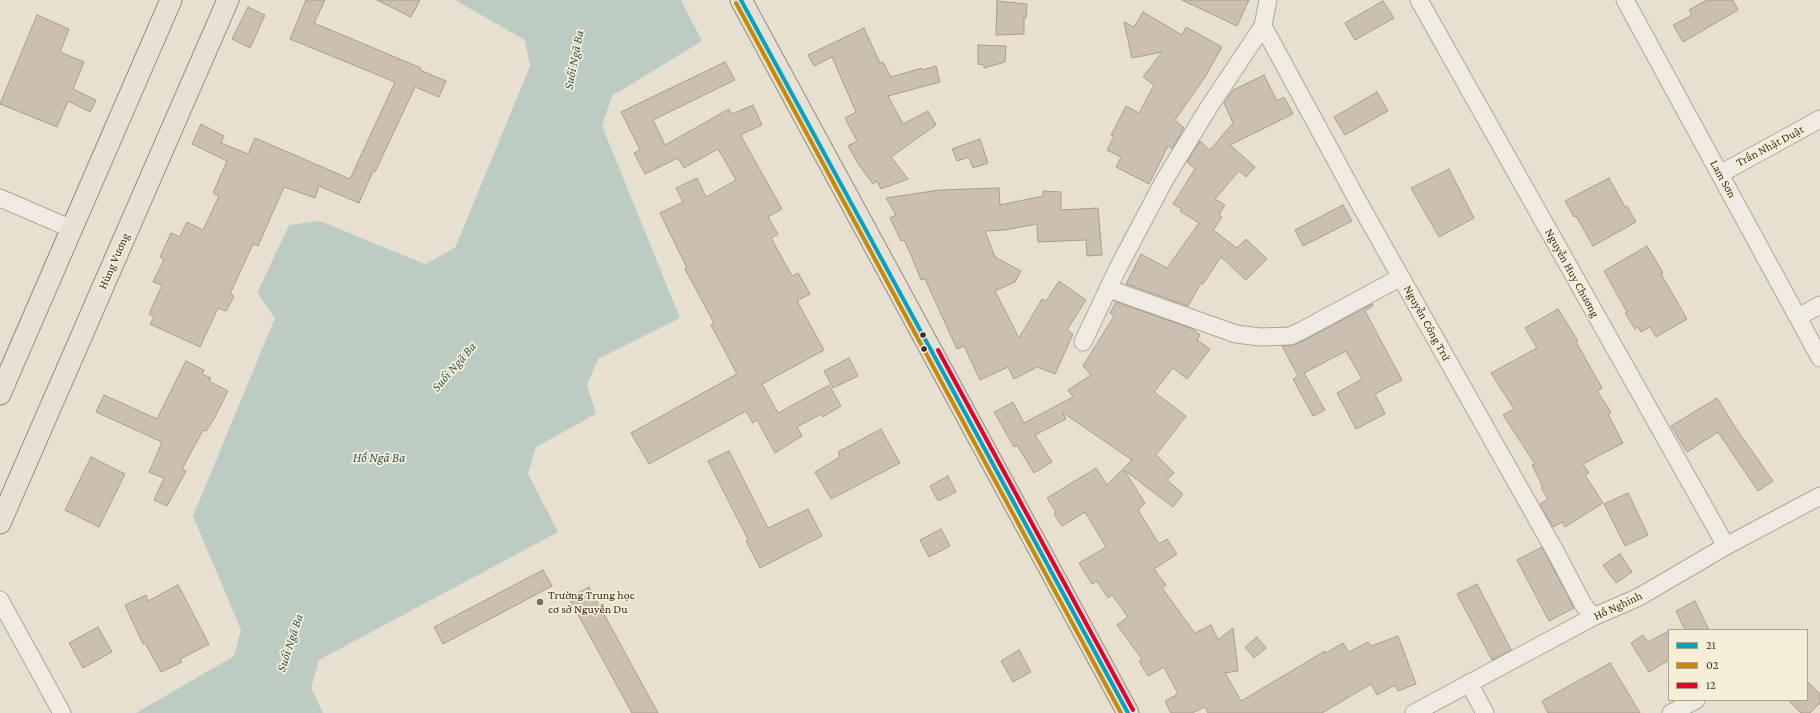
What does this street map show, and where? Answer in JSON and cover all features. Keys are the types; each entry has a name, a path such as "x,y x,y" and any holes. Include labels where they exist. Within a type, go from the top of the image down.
{"main road":[{"path":"0,394 171,0"},
{"name":"Hùng Vương","path":"0,523 228,0"},
{"path":"741,0 1128,713"}],"street":[{"path":"1083,342 1165,179 1209,108 1263,26 1268,0"},
{"name":"Nguyễn Huy Chương","path":"1419,0 1726,546"},
{"name":"Lam Sơn","path":"1625,0 1820,358"},
{"name":"Nguyễn Công Trứ","path":"1263,26 1583,604 1593,618"},
{"name":"Trần Nhật Duật","path":"1720,174 1820,119"},
{"path":"0,198 72,229"},
{"path":"1109,289 1236,334 1260,337 1290,336 1401,277"},
{"path":"1798,317 1820,305"},
{"name":"Hồ Nghinh","path":"1414,713 1593,618 1639,597 1726,546 1820,496"},
{"path":"0,600 62,713"},
{"path":"1469,683 1485,713"},
{"path":"1671,713 1694,701"}],"water":[{"name":"Hồ Ngã Ba","path":"455,0 681,0 702,41 612,96 602,126 680,318 598,359 587,385 596,414 536,447 528,474 558,532 319,660 311,688 323,713 136,713 234,656 241,630 193,516 275,318 257,293 289,225 320,221 425,264 455,248 530,66 525,40"}],"building":[{"path":"306,0 325,0 314,23 421,68 420,70 446,81 439,97 415,87 375,172 373,171 359,203 319,186 315,198 284,187 258,246 253,244 230,294 234,296 226,311 218,308 200,347 150,324 154,317 149,314 162,285 153,282 164,259 160,257 171,233 180,237 187,222 203,230 219,196 213,193 227,161 192,144 201,124 224,136 221,143 248,154 255,138 350,179 395,82 290,39"},
{"path":"377,0 420,0 411,17"},
{"path":"1182,0 1249,0 1237,26"},
{"path":"1707,0 1733,0 1738,10 1683,42 1673,25 1692,15 1689,10"},
{"path":"997,1 1027,4 1026,18 1024,18 1024,34 996,35"},
{"path":"1383,1 1394,18 1355,40 1345,23"},
{"path":"248,7 265,15 250,48 232,39"},
{"path":"1143,12 1182,35 1186,27 1222,47 1205,77 1175,120 1184,128 1172,149 1168,146 1149,184 1116,167 1121,157 1107,150 1114,136 1111,135 1126,106 1139,113 1154,85 1143,77 1162,52 1132,58 1124,22 1134,27"},
{"path":"37,15 69,29 60,52 84,62 73,89 96,100 90,112 68,101 57,127 0,104"},
{"path":"864,28 880,63 883,62 891,77 922,68 923,70 936,66 940,82 888,96 903,124 928,111 936,125 891,157 908,179 881,189 877,181 873,184 859,165 848,146 857,141 845,118 856,112 832,57 814,66 808,55"},
{"path":"978,45 1006,46 1005,62 984,68 984,65 978,64"},
{"path":"725,62 735,80 653,120 665,145 729,109 732,114 753,105 762,125 742,134 741,136 782,209 768,217 778,234 771,238 792,276 798,273 810,294 797,301 824,350 762,384 778,413 829,385 841,406 823,417 821,414 797,427 802,436 775,453 757,420 753,423 746,411 649,464 631,433 737,374 711,325 714,323 685,269 687,268 660,213 683,202 676,188 697,178 706,197 736,180 718,149 684,168 678,158 645,174 634,153 640,150 621,112"},
{"path":"1264,75 1277,101 1284,97 1293,114 1230,145 1255,167 1246,177 1239,171 1215,199 1225,205 1219,215 1222,217 1213,230 1237,248 1246,239 1267,259 1246,280 1221,257 1203,284 1201,283 1188,306 1126,284 1141,254 1167,268 1199,223 1180,211 1182,209 1173,204 1195,169 1187,162 1200,141 1210,150 1233,123 1224,103 1233,90"},
{"path":"1377,92 1388,111 1345,135 1334,117"},
{"path":"980,139 988,163 973,168 969,157 957,161 952,149"},
{"path":"1449,169 1474,218 1439,237 1411,188"},
{"path":"1609,178 1625,207 1627,206 1636,222 1593,246 1576,216 1574,217 1565,201"},
{"path":"999,188 1000,205 1043,196 1043,191 1061,192 1061,210 1098,208 1102,255 1087,256 1086,240 1038,242 1037,224 1005,230 985,231 995,257 1021,271 1015,282 995,291 1019,338 1042,299 1046,301 1059,281 1086,300 1067,330 1073,334 1055,374 1037,367 1014,379 1008,367 980,380 964,346 957,349 925,279 921,280 904,240 901,241 890,218 896,215 886,198 939,190"},
{"path":"1343,205 1352,221 1303,246 1295,230"},
{"path":"1647,246 1687,319 1656,337 1650,327 1641,332 1638,327 1635,329 1625,313 1627,312 1604,271"},
{"path":"1116,302 1193,329 1200,335 1197,340 1210,349 1187,379 1173,368 1154,392 1186,416 1156,455 1174,473 1167,480 1183,494 1173,507 1124,470 1145,503 1138,510 1159,544 1167,539 1177,554 1154,569 1166,585 1162,588 1195,633 1211,625 1218,640 1233,628 1238,671 1225,673 1241,701 1325,651 1326,653 1343,643 1349,652 1368,642 1371,646 1398,636 1416,684 1398,691 1395,685 1377,695 1371,684 1322,713 1208,713 1205,707 1192,713 1171,713 1165,701 1178,694 1164,667 1148,676 1139,661 1142,659 1117,625 1128,617 1112,595 1108,598 1097,581 1092,584 1079,563 1106,547 1085,512 1062,526 1054,514 1056,512 1047,498 1096,468 1107,485 1132,460 1062,412 1066,419 1035,435 1052,462 1034,473 1017,445 1014,447 994,412 1013,402 1024,423 1073,397 1068,390 1091,375 1083,366 1114,316 1110,313"},
{"path":"1372,304 1373,306 1365,311 1402,380 1375,394 1385,414 1356,429 1337,393 1362,379 1346,351 1304,373 1325,410 1313,416 1293,379 1298,376 1282,346 1294,345 1305,340"},
{"path":"1558,309 1578,341 1576,342 1602,388 1597,391 1611,412 1608,414 1623,443 1583,464 1589,473 1585,475 1603,503 1565,527 1562,522 1553,527 1540,504 1548,499 1541,488 1543,487 1532,465 1535,464 1503,415 1514,409 1491,373 1537,348 1525,328"},
{"path":"849,358 858,376 833,388 824,371"},
{"path":"186,361 204,370 202,374 211,378 209,381 228,391 214,419 206,431 203,430 182,469 186,471 167,506 154,500 164,478 149,472 162,442 96,412 104,395 157,419"},
{"path":"1717,398 1735,427 1773,481 1758,491 1718,432 1687,452 1671,426"},
{"path":"881,429 900,463 831,499 815,472 840,457 838,452"},
{"path":"729,451 768,528 808,509 822,536 760,568 746,541 748,539 708,461"},
{"path":"91,457 125,474 99,527 65,510"},
{"path":"948,476 956,492 938,501 930,486"},
{"path":"1628,493 1648,535 1625,546 1604,504"},
{"path":"941,529 950,546 929,557 920,540"},
{"path":"1542,547 1574,608 1549,621 1517,560"},
{"path":"1620,554 1632,572 1616,583 1603,565"},
{"path":"543,570 552,586 443,644 434,627"},
{"path":"1477,584 1511,650 1492,660 1457,594"},
{"path":"178,585 209,644 180,659 182,662 161,672 145,643 143,644 125,605 146,595 148,601"},
{"path":"589,587 658,713 632,713 569,598"},
{"path":"1695,601 1709,629 1685,629 1676,611"},
{"path":"98,627 112,652 83,668 69,643"},
{"path":"1668,632 1668,661 1649,672 1631,643 1643,635 1648,642"},
{"path":"1257,637 1266,648 1254,658 1245,647"},
{"path":"1019,650 1031,672 1013,682 1001,661"},
{"path":"1610,663 1640,713 1548,713 1542,701"},
{"path":"1808,682 1820,694 1820,703 1810,713 1801,713 1789,701 1808,701"}],"transit line":[{"name":"21","path":"741,0 1128,713"},
{"name":"02","path":"736,3 1121,713"},
{"name":"12","path":"938,350 1133,710"}],"place":[{"name":"Trường Trung học cơ sở Nguyễn Du","path":"540,602"}],"water label":[{"name":"Suối Ngã Ba","path":"574,60"},
{"name":"Suối Ngã Ba","path":"454,367"},
{"name":"Suối Ngã Ba","path":"290,643"}]}
